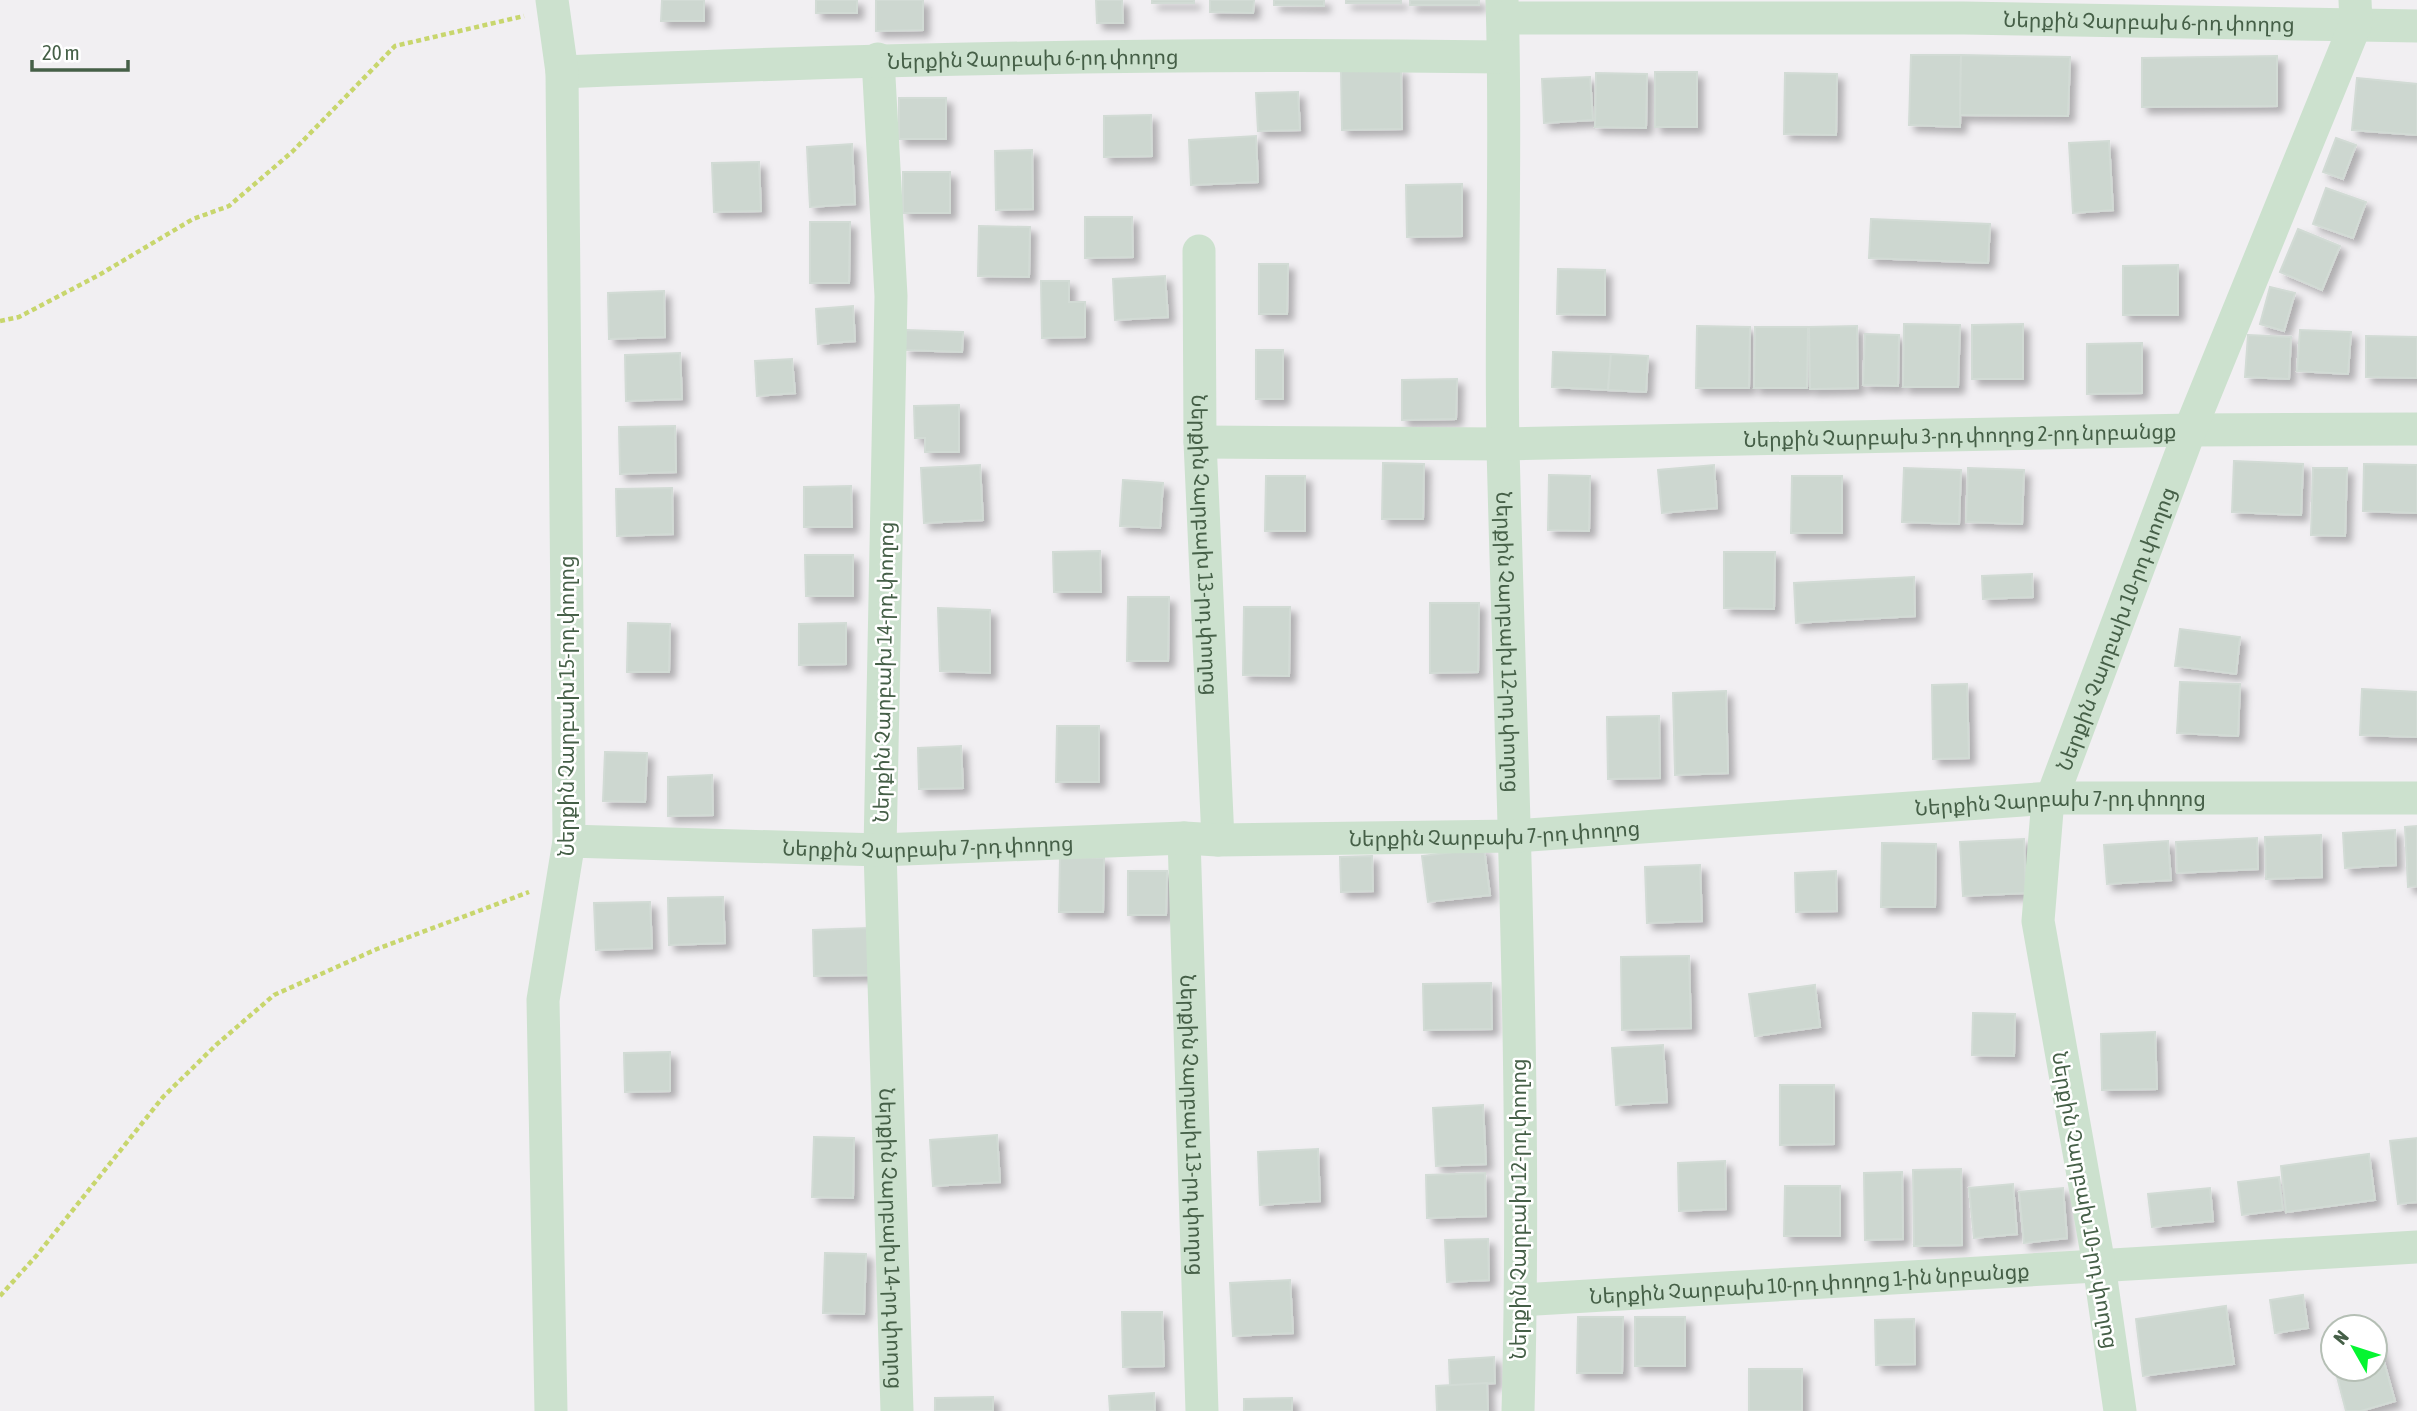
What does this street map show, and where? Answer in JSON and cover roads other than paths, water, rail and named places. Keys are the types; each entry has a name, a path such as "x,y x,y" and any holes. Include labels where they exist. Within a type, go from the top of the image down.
{"street":[{"name":"Ներքին Չարբախ 15-րդ փողոց","path":"551,1411 543,1000 569,841 562,72 552,5"},
{"name":"Ներքին Չարբախ 6-րդ փողոց","path":"1502,9 2356,12 2417,26"},
{"name":"Ներքին Չարբախ 12-րդ փողոց","path":"1502,9 1503,444 1515,836 1521,1300 1518,1411"},
{"name":"Ներքին Չարբախ 10-րդ փողոց","path":"2120,1411 2099,1265 2038,921 2047,811 2190,430 2356,12"},
{"name":"Ներքին Չարբախ 6-րդ փողոց","path":"562,72 878,59 1327,55 1502,57"},
{"name":"Ներքին Չարբախ 14-րդ փողոց","path":"878,59 891,296 880,850 897,1411"},
{"name":"Ներքին Չարբախ 13-րդ փողոց","path":"1199,251 1200,442 1218,840"},
{"name":"Ներքին Չարբախ 3-րդ փողոց 2-րդ նրբանցք","path":"1200,442 1503,444 2190,430 2417,429"},
{"name":"Ներքին Չարբախ 7-րդ փողոց","path":"569,841 880,850 1184,838 1218,840 1515,836 2052,798 2417,798"},
{"name":"Ներքին Չարբախ 13-րդ փողոց","path":"1184,838 1202,1411"},
{"name":"Ներքին Չարբախ 10-րդ փողոց 1-ին նրբանցք","path":"1521,1300 2417,1247"}]}
